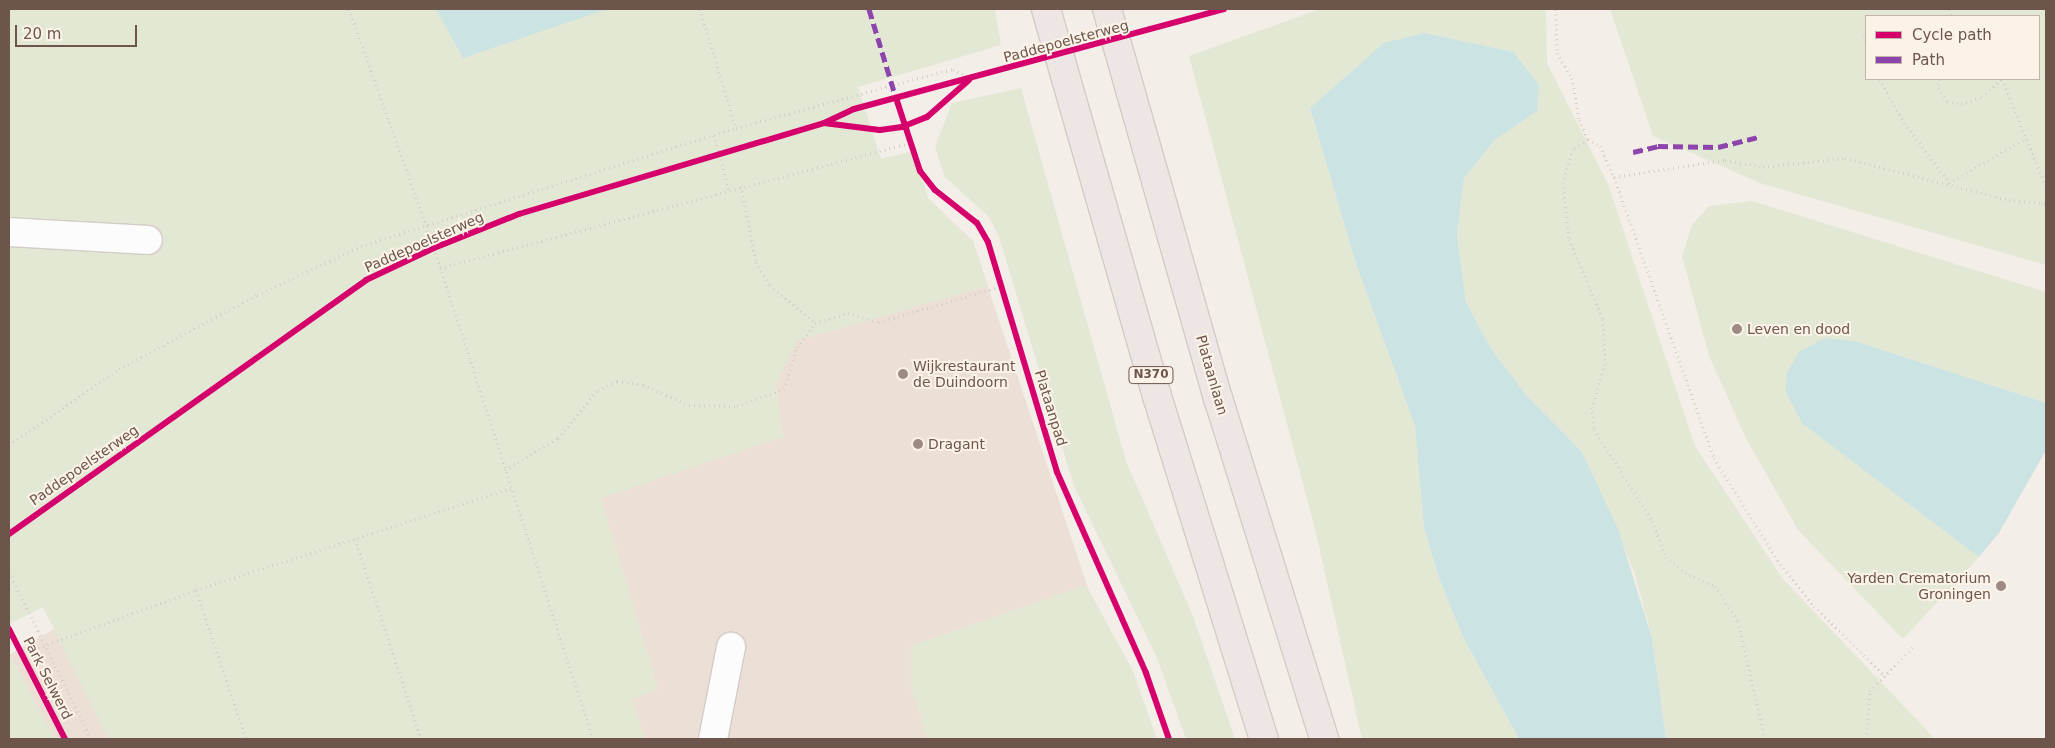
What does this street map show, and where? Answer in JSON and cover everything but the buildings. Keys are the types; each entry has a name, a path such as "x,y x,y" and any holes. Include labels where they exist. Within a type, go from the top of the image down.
{"highway":[{"name":"N370","path":"1046,9 1157,396 1264,739"},
{"name":"Plataanlaan","path":"1106,9 1216,391 1324,739"}],"street":[{"path":"9,232 148,240"},
{"path":"713,739 731,648"}],"path":[{"path":"349,9 434,248 510,488 593,739"},
{"path":"700,9 736,128"},
{"path":"1556,9 1557,53 1572,78 1579,120 1588,139 1600,146 1614,177 1714,458 1780,564 1814,606 1885,676"},
{"path":"9,445 119,369 248,299 361,246 425,224 736,128 953,69 971,79"},
{"path":"954,83 980,76"},
{"path":"966,84 971,79"},
{"path":"1881,80 1904,123 1949,184"},
{"path":"1939,80 1938,88 1947,101 1961,104 1982,97 2001,80"},
{"path":"2002,80 2046,187"},
{"path":"714,135 729,190"},
{"path":"906,135 911,151"},
{"path":"1588,139 1573,149 1563,182 1569,239 1603,319 1606,364 1592,407 1594,429 1652,521 1666,557 1689,575 1715,586 1738,621 1765,739"},
{"path":"1949,184 2025,139"},
{"path":"440,268 740,186 909,143"},
{"path":"709,157 726,152"},
{"path":"1614,177 1725,160 1763,167 1845,158 2009,200 2046,202"},
{"path":"740,186 756,262 770,285 815,324"},
{"path":"999,277 1004,296"},
{"path":"505,470 558,438 598,390 617,381 643,385 689,405 737,406 770,396 784,389 797,347 815,324 848,314 879,322 1002,286"},
{"path":"24,653 196,590 510,488"},
{"path":"355,539 421,739"},
{"path":"9,572 48,644 91,739"},
{"path":"196,590 246,739"},
{"path":"1866,739 1870,691 1915,645"}],"shaded area":[{"path":"972,239 1138,739 9,739 9,655 250,516"}],"green space":[{"path":"9,9 995,9 1001,45 858,87 881,159 914,151 928,198 973,241 988,286 796,341 776,385 783,437 601,498 658,689 632,699 645,739 109,739 43,607 9,624"},
{"path":"1320,9 1546,9 1547,63 1608,184 1695,446 1783,579 1935,739 1666,739 1652,638 1634,571 1582,452 1527,396 1490,347 1466,302 1457,235 1464,178 1495,140 1537,111 1513,52 1425,33 1310,108 1356,264 1415,426 1424,528 1439,578 1462,635 1519,739 1362,739 1316,533 1189,56"},
{"path":"1610,9 2046,9 2046,265 1760,183 1653,136"},
{"path":"1021,88 1126,461 1193,616 1235,739 1186,739 1157,658 1074,486 999,237 989,217 945,177 935,147 952,103"},
{"path":"1752,201 2046,292 2046,403 1855,341 1824,338 1804,424 1979,557 1903,639 1798,530 1746,438 1709,356 1682,256 1692,225 1709,206"},
{"path":"1086,585 1133,671 1157,739 928,739 911,687 911,646"},
{"path":"9,654 16,665 54,739 9,739"}],"water":[{"path":"436,9 607,9 463,58"},
{"path":"1425,33 1513,52 1539,85 1537,111 1495,140 1464,178 1457,235 1466,302 1490,347 1527,396 1582,452 1618,529 1652,638 1666,739 1519,739 1462,635 1439,578 1424,528 1415,426 1356,264 1310,108 1384,43"},
{"path":"1825,338 1855,341 2046,403 2046,450 1999,533 1979,557 1803,424 1786,393 1787,372 1799,352"}],"marked path":[{"path":"869,9 896,98"},
{"path":"1633,152 1658,146 1718,147 1758,137"}],"cycle path":[{"name":"Paddepoelsterweg","path":"9,534 366,280 434,248 519,214 824,123 854,109 1224,9"},
{"path":"824,123 880,130 902,127 927,117 969,80"},
{"name":"Plataanpad","path":"896,98 920,171 935,190 977,223 988,242 1057,472 1146,673 1169,739"},
{"name":"Park Selwerd","path":"9,629 65,739"}],"place":[{"name":"Leven en dood","path":"1737,329"},
{"name":"Wijkrestaurant de Duindoorn","path":"903,374"},
{"name":"Dragant","path":"918,444"},
{"name":"Yarden Crematorium Groningen","path":"2001,586"}]}
